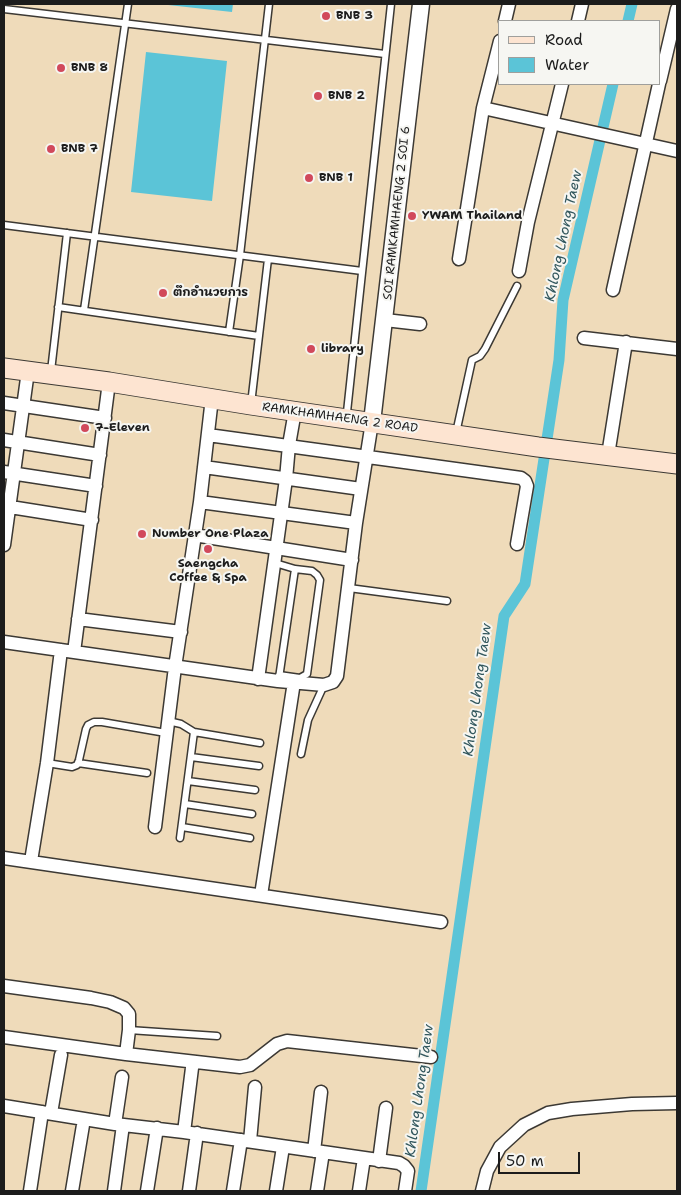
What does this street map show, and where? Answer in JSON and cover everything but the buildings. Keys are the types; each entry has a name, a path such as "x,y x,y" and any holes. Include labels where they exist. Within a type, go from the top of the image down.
{"main road":[{"name":"RAMKHAMHAENG 2 ROAD","path":"4,368 109,382 295,412 347,415 372,422 538,447 677,464"}],"street":[{"name":"SOI RAMKAMHAENG 2 SOI 6","path":"372,422 421,4"},
{"path":"505,20 509,4"},
{"path":"578,20 582,4"},
{"path":"661,74 677,9"},
{"path":"458,259 483,108 498,49"},
{"path":"519,272 528,222 562,85"},
{"path":"613,290 658,85"},
{"path":"483,108 677,152"},
{"path":"385,320 420,324"},
{"path":"584,338 677,349"},
{"path":"608,455 626,342"},
{"path":"4,545 8,473 18,442 28,371"},
{"path":"31,861 68,651 78,619 109,382"},
{"path":"155,827 175,666 200,502 212,398"},
{"path":"4,403 105,418"},
{"path":"258,679 295,412"},
{"path":"4,642 258,679 279,678 294,682 324,685 333,682 337,676 356,523 372,422"},
{"path":"208,435 521,478 527,486 517,544"},
{"path":"4,440 100,455"},
{"path":"204,467 361,489"},
{"path":"8,473 96,486"},
{"path":"200,502 356,523"},
{"path":"6,507 92,520"},
{"path":"194,535 352,560"},
{"path":"78,619 181,632"},
{"path":"261,895 294,682"},
{"path":"4,858 441,922"},
{"path":"4,986 110,1002 124,1008 129,1014 126,1054"},
{"path":"4,1037 126,1054 245,1067 277,1044 287,1041 431,1057"},
{"path":"30,1191 61,1056"},
{"path":"184,1132 192,1068"},
{"path":"114,1191 122,1076"},
{"path":"233,1191 246,1141 255,1087"},
{"path":"317,1191 320,1092"},
{"path":"482,1191 486,1171 500,1147 524,1125 548,1113 632,1104 677,1103"},
{"path":"4,1106 364,1158 404,1166 408,1171 405,1191"},
{"path":"380,1161 386,1108"},
{"path":"72,1191 84,1119"},
{"path":"147,1191 157,1128"},
{"path":"190,1191 198,1134"},
{"path":"276,1191 283,1147"},
{"path":"359,1191 364,1158"}],"lane":[{"path":"84,310 128,4"},
{"path":"229,332 240,256 269,4"},
{"path":"347,415 391,4"},
{"path":"4,9 385,54"},
{"path":"4,225 362,271"},
{"path":"50,375 67,233"},
{"path":"251,405 268,259"},
{"path":"456,434 472,360 480,356 485,349 517,286"},
{"path":"58,307 259,336"},
{"path":"274,562 295,569 312,571 317,574 320,580 307,674 300,678 279,678 295,569"},
{"path":"349,588 447,601"},
{"path":"301,754 308,720 324,685"},
{"path":"78,763 86,729 88,725 94,722 167,727 181,724 194,732 260,743"},
{"path":"180,838 194,732"},
{"path":"191,757 259,766"},
{"path":"47,763 72,767 78,763 147,773"},
{"path":"188,781 255,790"},
{"path":"185,804 252,814"},
{"path":"182,827 250,838"},
{"path":"129,1030 217,1036"}],"water":[{"path":"159,4 233,4 232,12"},
{"path":"146,52 227,61 212,201 131,192"}],"waterway":[{"name":"Khlong Lhong Taew","path":"628,20 632,4"},
{"name":"Khlong Lhong Taew","path":"421,1191 504,616 525,584 559,360 563,300 613,85"}],"place":[{"name":"BNB 3","path":"326,16"},
{"name":"BNB 8","path":"61,68"},
{"name":"BNB 2","path":"318,96"},
{"name":"BNB 7","path":"51,149"},
{"name":"BNB 1","path":"309,178"},
{"name":"YWAM Thailand","path":"412,216"},
{"name":"ตึกอำนวยการ","path":"163,293"},
{"name":"library","path":"311,349"},
{"name":"7-Eleven","path":"85,428"},
{"name":"Number One Plaza","path":"142,534"},
{"name":"Saengcha Coffee & Spa","path":"208,549"}]}
